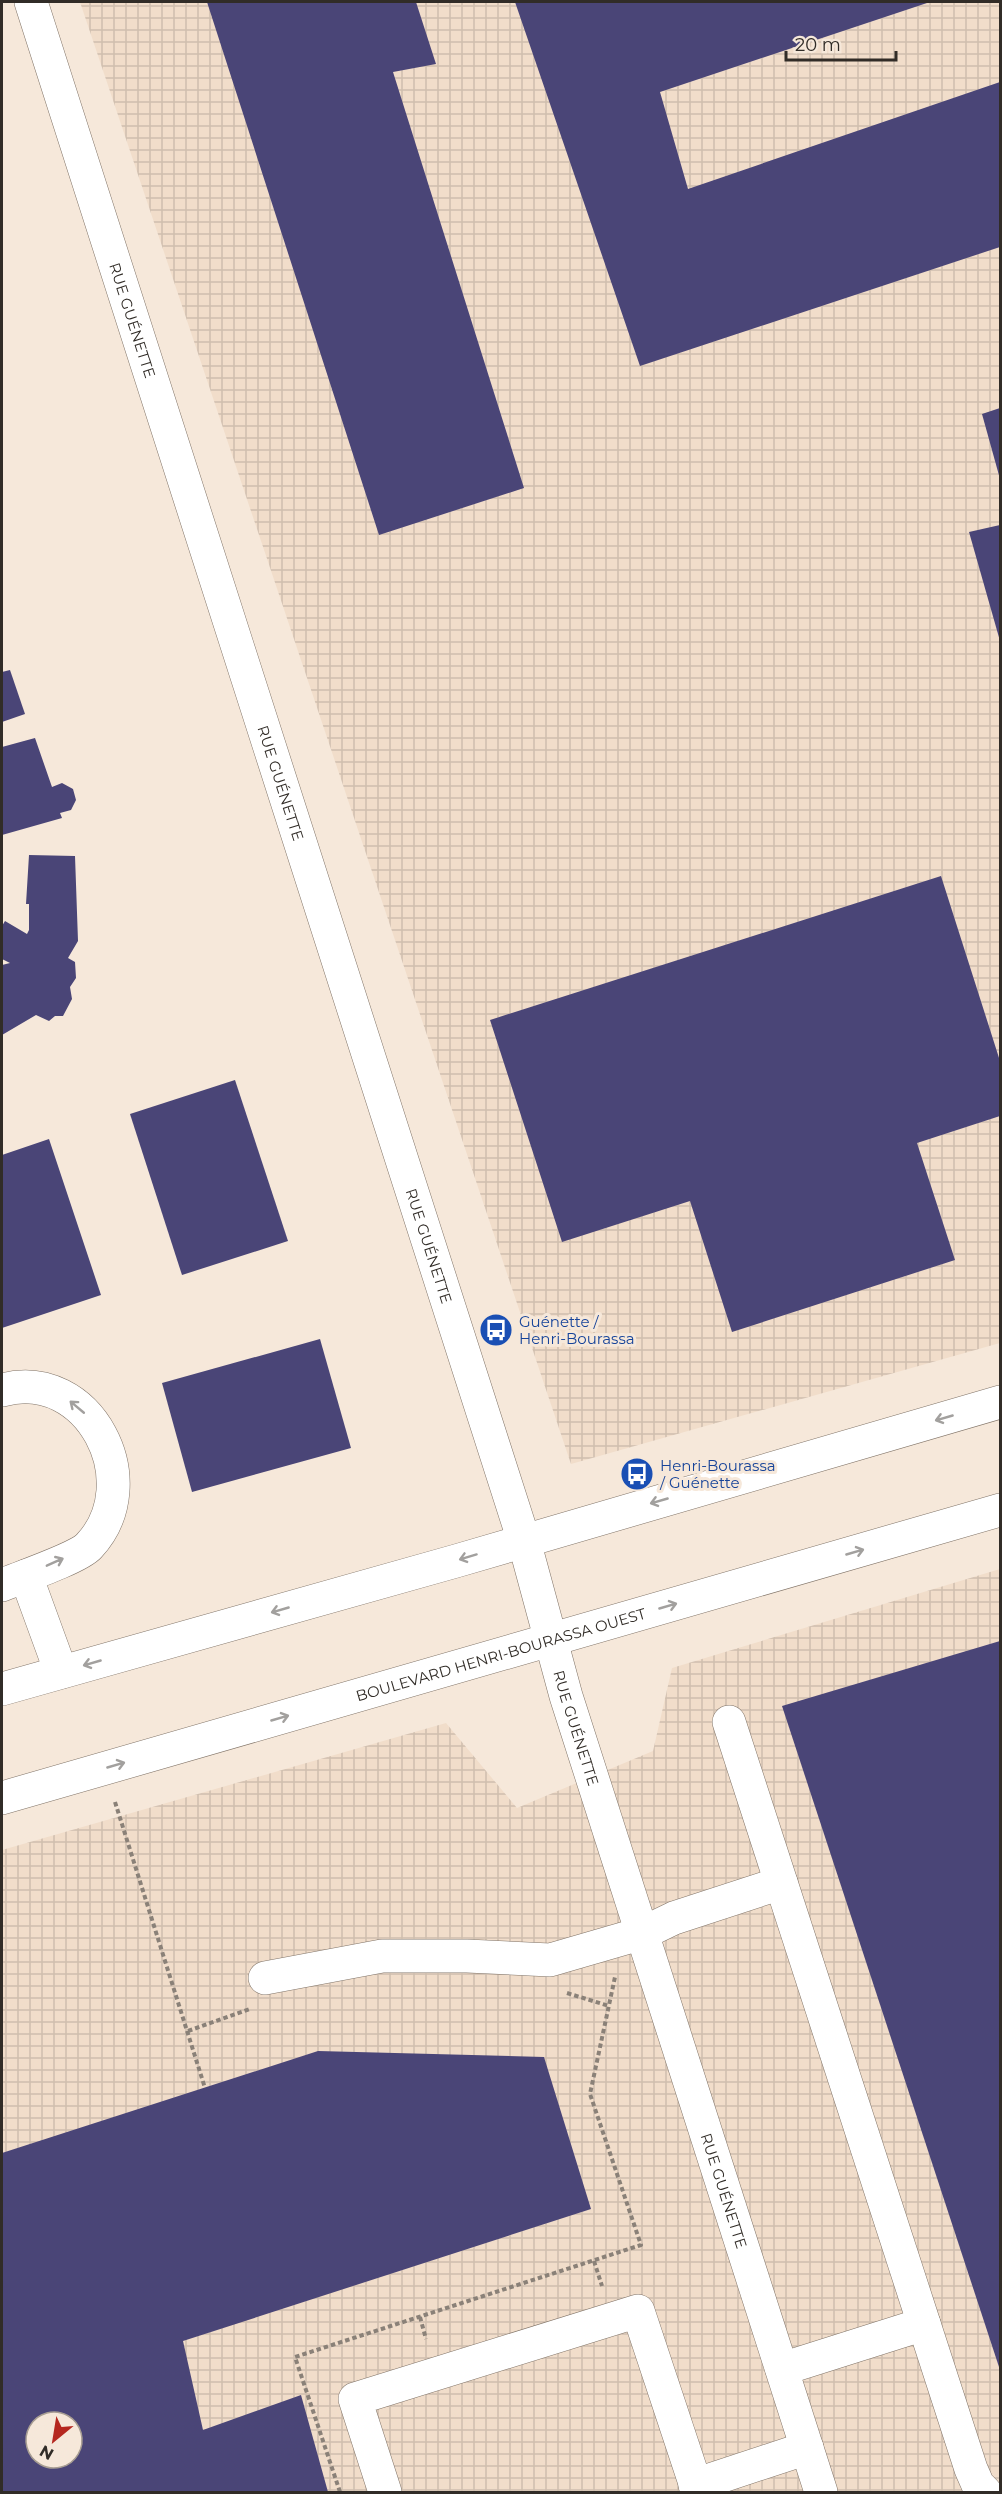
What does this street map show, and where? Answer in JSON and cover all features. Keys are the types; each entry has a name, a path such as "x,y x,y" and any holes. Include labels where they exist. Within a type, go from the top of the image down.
{"street":[{"name":"RUE GUÉNETTE","path":"31,2 524,1541 566,1696 821,2493"},
{"path":"2,1390 17,1386 45,1389 70,1401 91,1420 106,1443 114,1471 113,1498 104,1525 88,1548 14,1580 61,1672"},
{"path":"2,1689 524,1541 1000,1402"},
{"name":"BOULEVARD HENRI-BOURASSA OUEST","path":"2,1798 1000,1510"},
{"path":"729,1722 971,2469 986,2493"},
{"path":"265,1978 382,1956 456,1955 550,1960 643,1933 674,1918 781,1883"},
{"path":"385,2493 355,2399 638,2311 697,2489 807,2448"},
{"path":"782,2369 924,2324"}],"path":[{"path":"114,1798 205,2088"},
{"path":"340,2493 295,2357 641,2246 590,2094 616,1975"},
{"path":"420,2317 429,2349"}],"shaded area":[{"path":"80,2 1000,2 1000,1343 571,1464"},
{"path":"1000,1569 1000,2492 2,2492 2,1850 446,1723 517,1808 653,1751 672,1668"}],"building":[{"path":"207,2 416,2 436,64 393,72 524,488 379,535"},
{"path":"515,2 930,2 660,92 688,189 1000,82 1000,247 640,366"},
{"path":"1000,408 1000,479 982,414"},
{"path":"1000,525 1000,641 969,532"},
{"path":"10,670 25,714 2,722 2,672"},
{"path":"35,738 52,787 62,783 73,789 76,800 71,810 60,813 62,818 2,835 2,747"},
{"path":"29,855 75,856 78,941 68,958 75,962 76,978 70,987 72,999 63,1016 55,1016 49,1021 36,1015 2,1035 2,965 10,963 2,959 2,926 5,921 27,934 29,930 29,904 26,904"},
{"path":"941,876 1000,1061 1000,1116 917,1143 955,1260 732,1332 690,1201 562,1242 490,1020"},
{"path":"235,1080 288,1241 182,1275 130,1114"},
{"path":"49,1139 101,1295 2,1328 2,1155"},
{"path":"320,1339 351,1448 192,1492 162,1383"},
{"path":"1000,1641 1000,2370 782,1706"},
{"path":"318,2051 544,2057 591,2209 183,2341 203,2430 301,2395 328,2492 2,2492 2,2153"}],"place":[{"name":"Guénette / Henri-Bourassa","path":"496,1330"},
{"name":"Henri-Bourassa / Guénette","path":"637,1474"}]}
